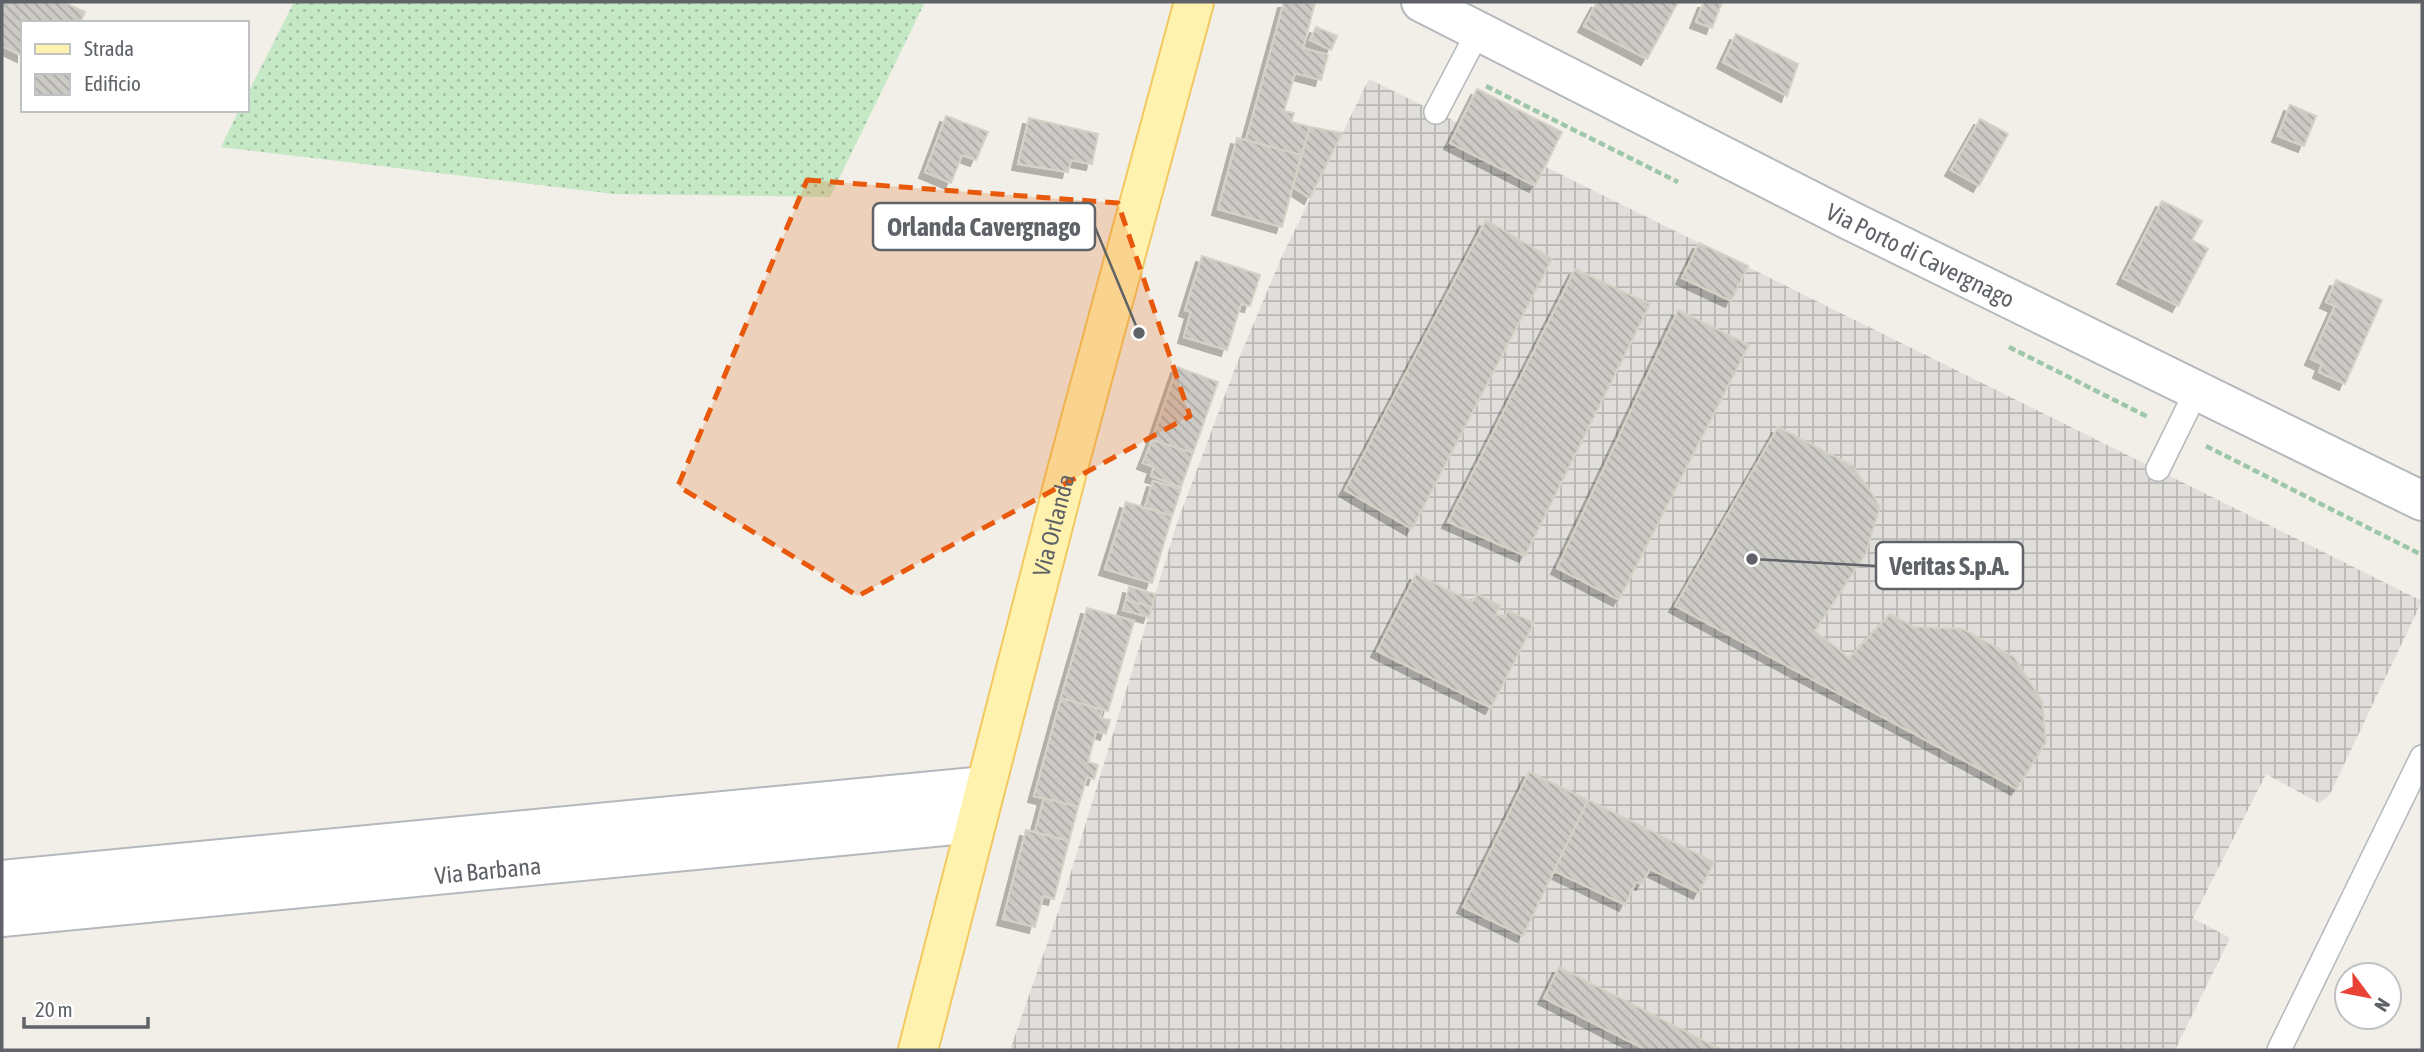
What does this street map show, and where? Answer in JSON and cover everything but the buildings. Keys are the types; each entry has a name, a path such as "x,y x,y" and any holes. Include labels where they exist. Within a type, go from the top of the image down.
{"main road":[{"name":"Via Orlanda","path":"918,1050 1067,471 1194,2"}],"street":[{"name":"Via Porto di Cavergnago","path":"1421,2 1849,220 2422,501"},
{"path":"2,880 985,786"},
{"name":"Via Barbana","path":"2,917 975,823"}],"lane":[{"path":"1436,112 1478,32"},
{"path":"2158,469 2197,390"},
{"path":"2279,1050 2422,757"}],"highlighted area":[{"path":"807,180 1118,203 1190,416 858,596 678,486"}],"shaded area":[{"path":"1369,79 1460,124 1477,89 1562,132 1546,167 2422,601 2329,796 2319,803 2266,774 2193,918 2230,938 2175,1050 1010,1050 1064,895 1177,523 1235,368 1282,256"}],"green space":[{"path":"294,2 925,2 830,197 614,194 221,147 238,112 248,112 248,93"}],"place":[{"name":"Orlanda Cavergnago","path":"1139,333"},
{"name":"Veritas S.p.A.","path":"1752,559"}]}
